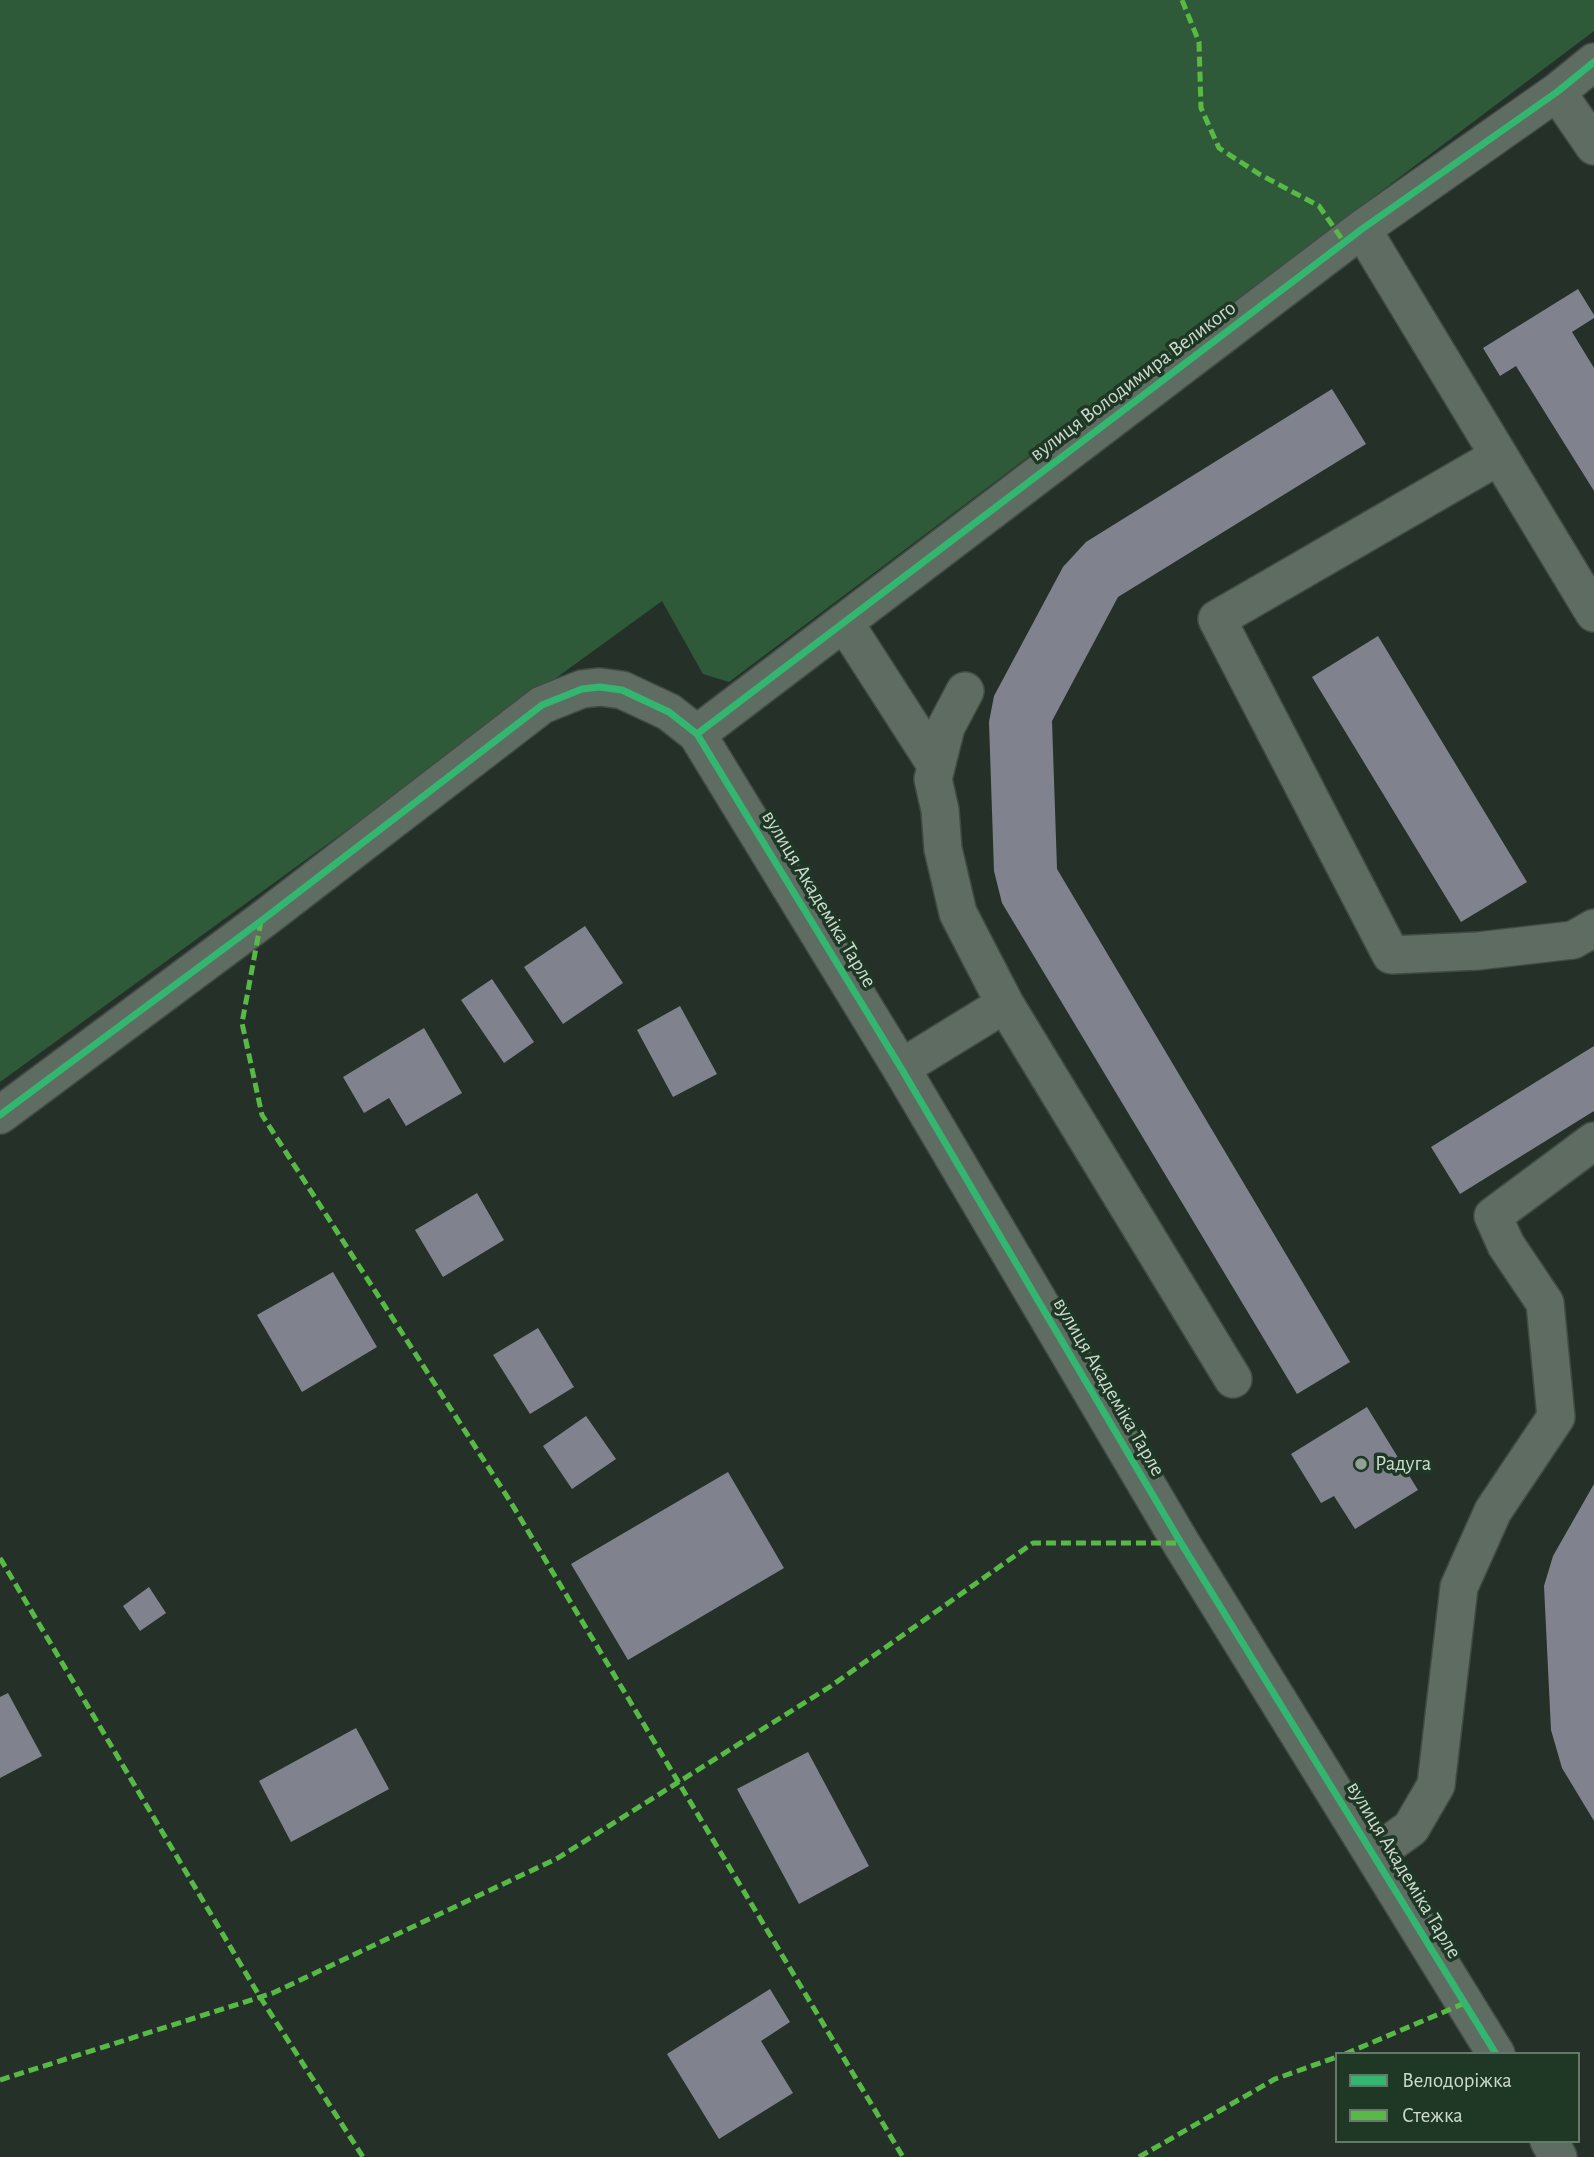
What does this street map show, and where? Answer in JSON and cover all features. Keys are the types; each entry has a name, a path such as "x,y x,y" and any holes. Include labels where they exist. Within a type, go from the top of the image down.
{"street":[{"name":"вулиця Володимира Великого","path":"697,734 1362,229 1557,92 1594,62"},
{"path":"1557,92 1594,146"},
{"path":"1362,229 1594,613"},
{"path":"1499,456 1217,619 1391,955 1478,951 1573,940 1594,928"},
{"path":"844,622 936,765"},
{"path":"0,1115 250,929 542,705 582,689 600,687 622,690 669,712 697,734"},
{"path":"965,691 946,727 933,779 958,913 1005,1004 1233,1379"},
{"name":"вулиця Академіка Тарле","path":"697,734 901,1068 1181,1543 1495,2052"},
{"path":"901,1068 1005,1004"},
{"path":"1375,1854 1411,1828 1436,1785 1459,1587 1493,1511 1556,1417 1545,1303 1506,1245 1493,1216 1594,1141"}],"green space":[{"path":"0,0 1594,0 1594,31 729,682 703,674 662,601 0,1082"}],"building":[{"path":"1578,289 1594,315 1594,318 1572,332 1594,368 1594,491 1516,366 1500,376 1483,348"},
{"path":"1332,389 1366,444 1118,597 1052,721 1057,869 1350,1362 1297,1394 1002,903 994,871 989,722 994,696 1063,567 1086,542"},
{"path":"1378,636 1527,882 1461,922 1312,677"},
{"path":"585,926 623,983 563,1024 524,967"},
{"path":"492,979 534,1042 504,1063 461,1000"},
{"path":"680,1006 717,1074 673,1097 637,1030"},
{"path":"424,1028 462,1093 406,1126 389,1098 364,1113 343,1077"},
{"path":"1594,1046 1594,1111 1460,1194 1431,1147"},
{"path":"477,1193 504,1240 443,1277 415,1230"},
{"path":"333,1272 377,1347 302,1392 257,1315"},
{"path":"538,1328 574,1387 530,1414 493,1355"},
{"path":"1367,1407 1418,1490 1355,1529 1334,1496 1321,1503 1291,1454"},
{"path":"586,1416 616,1459 572,1489 543,1446"},
{"path":"728,1472 784,1568 628,1660 571,1564"},
{"path":"1594,1484 1594,1821 1562,1768 1551,1730 1544,1586 1553,1556"},
{"path":"149,1587 166,1613 140,1631 123,1606"},
{"path":"8,1693 42,1756 0,1778 0,1697"},
{"path":"356,1728 389,1789 291,1842 259,1781"},
{"path":"808,1752 869,1866 799,1904 737,1789"},
{"path":"770,1989 790,2022 761,2041 793,2093 719,2139 667,2054"}],"marked path":[{"path":"1182,0 1199,42 1201,108 1219,148 1259,174 1319,206 1344,242"},
{"path":"261,921 242,1023 262,1115 510,1501 903,2157"},
{"path":"0,2080 273,1993 558,1858 831,1686 1033,1543 1181,1543"},
{"path":"0,1558 260,1997 363,2157"},
{"path":"1350,2052 1465,2003"},
{"path":"1139,2157 1275,2079 1335,2058"}],"cycle path":[{"path":"697,734 1362,229 1557,92 1594,62"},
{"path":"0,1115 261,921 542,705 582,689 600,687 622,690 669,712 697,734 901,1068 1181,1543 1495,2052"}],"place":[{"name":"Радуга","path":"1361,1464"}]}
